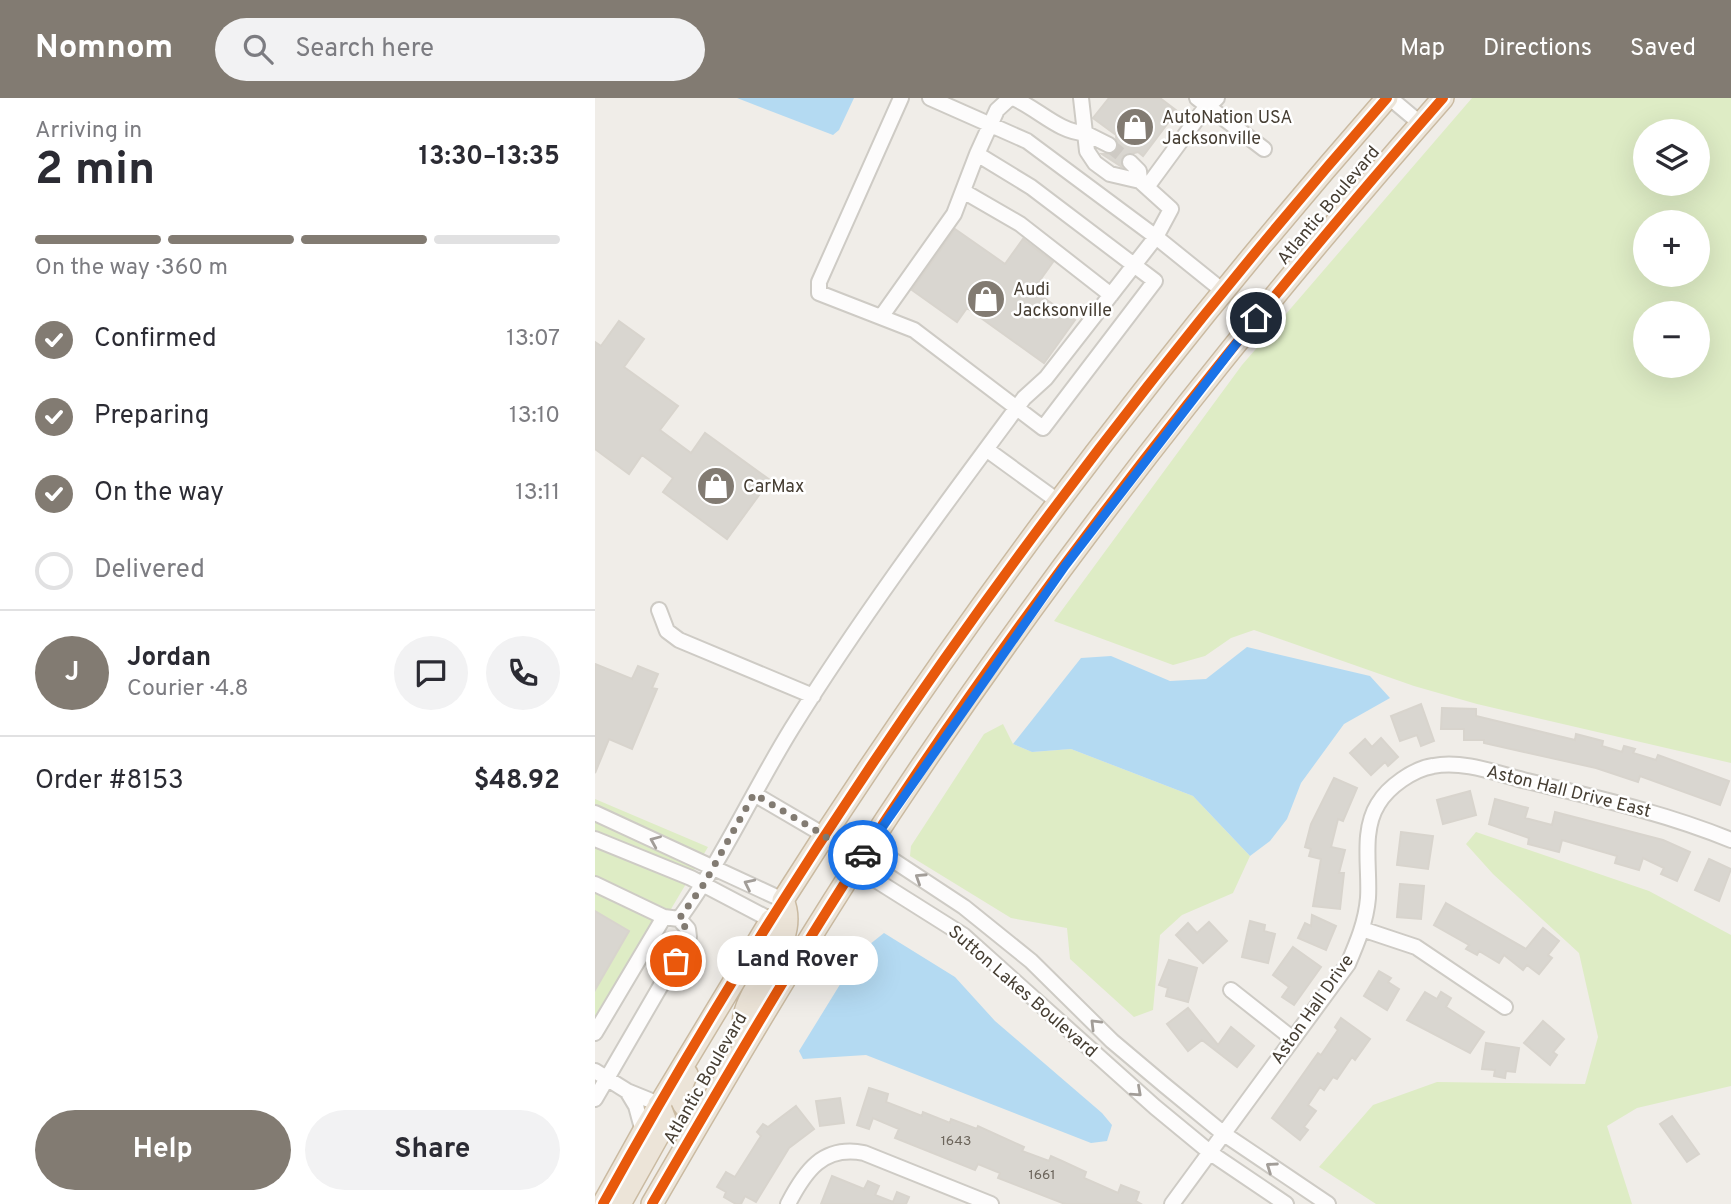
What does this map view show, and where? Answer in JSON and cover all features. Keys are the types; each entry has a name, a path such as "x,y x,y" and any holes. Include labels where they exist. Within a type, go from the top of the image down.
{"highway":[{"name":"Atlantic Boulevard","path":"783,900 824,835 964,632 1059,502 1223,291 1389,98"},
{"name":"Atlantic Boulevard","path":"652,1204 744,1045 855,867 1006,647 1134,474 1273,297 1443,98"},
{"path":"744,1045 744,1015 777,953 786,928 788,911 783,900"},
{"name":"Atlantic Boulevard","path":"603,1204 659,1104 771,920"},
{"path":"701,1120 684,1109 680,1100 681,1086 713,1030 720,1003"},
{"path":"620,1204 666,1122 659,1104"}],"street":[{"path":"901,98 819,282 819,293 915,330 1043,428 1155,281 1031,187 977,154"},
{"path":"930,98 1027,141 1156,237 1223,291"},
{"path":"881,317 954,214 990,123 1012,98 1035,108 1065,129 1085,133 1109,145"},
{"path":"679,919 715,867 754,794 813,696 986,449 1134,266 1156,237 1171,209 1143,184 1110,174 1095,163 1087,150 1081,98"},
{"path":"1389,98 1421,124"},
{"path":"1143,184 1207,101 1264,149"},
{"path":"1130,162 1139,171 1143,184"},
{"path":"963,191 1020,224 1111,295"},
{"path":"986,449 1059,502"},
{"path":"659,610 667,631 679,640 813,696"},
{"name":"Aston Hall Drive East","path":"1405,778 1433,766 1474,768 1656,813 1731,841"},
{"name":"Aston Hall Drive","path":"1172,1204 1212,1154 1224,1133 1349,964 1362,929 1368,900 1368,838 1371,818 1386,794 1405,778"},
{"path":"754,794 824,835"},
{"path":"595,813 783,900"},
{"name":"Sutton Lakes Boulevard","path":"824,835 870,845 991,928 1065,994 1112,1041 1224,1133 1328,1204"},
{"name":"Sutton Lakes Boulevard","path":"824,835 855,867 937,916 963,935 1212,1154 1286,1204"},
{"path":"595,839 704,884 771,920"},
{"path":"595,884 664,917 679,919 688,929 689,937 601,1075 595,1099"},
{"path":"595,1033 664,917"},
{"path":"1362,929 1416,947 1505,1007"},
{"path":"1231,990 1293,1038"},
{"path":"1049,1012 1065,994"},
{"path":"601,1075 627,1091 659,1104"},
{"path":"627,1091 636,1106 643,1132"},
{"path":"788,1204 807,1169 828,1154 845,1151 865,1153 991,1204"}],"green space":[{"path":"1472,98 1731,98 1731,763 1477,704 1414,686 1254,630 1231,638 1205,656 1173,665 1054,621 1242,365"},
{"path":"1003,724 1013,744 1032,752 1071,749 1193,796 1250,856 1233,893 1182,915 1160,935 1153,1010 1134,1017 1070,959 1067,928 1011,918 910,856 911,846 984,734"},
{"path":"595,799 708,847 603,1023 595,1021"},
{"path":"1476,832 1649,891 1731,935 1731,1086 1637,1108 1607,1126 1632,1204 1376,1204 1319,1167 1373,1105 1437,1082 1585,1084 1598,1037 1579,953 1493,874 1466,844"}],"water":[{"path":"737,98 854,98 839,130 833,135"},
{"path":"1247,647 1370,676 1390,698 1344,724 1301,783 1287,819 1270,841 1250,856 1193,796 1071,749 1032,752 1013,744 1081,658 1111,656 1170,681 1206,679"},
{"path":"884,933 955,977 995,1021 1102,1113 1112,1125 1107,1141 1091,1143 866,1055 803,1059 799,1051 860,952"}],"building":[{"name":"AutoNation USA Jacksonville","path":"1109,98 1160,98 1177,111 1143,156 1138,152 1123,156 1122,167 1102,154 1117,150 1116,135 1093,118"},
{"name":"Audi Jacksonville","path":"955,229 1005,264 1023,239 1053,262 1033,290 1075,320 1044,363 967,308 957,322 912,290"},
{"path":"619,321 644,339 624,367 678,406 660,430 691,453 705,433 770,480 727,539 663,492 673,478 642,455 629,474 595,449 595,342 601,346"},
{"path":"595,664 632,679 638,666 658,674 652,688 657,689 632,749 609,739 595,773"},
{"path":"1421,704 1434,741 1421,746 1417,735 1400,741 1391,716"},
{"path":"1442,708 1476,709 1476,716 1575,740 1576,734 1603,741 1602,746 1622,752 1624,746 1635,749 1633,753 1656,760 1658,755 1729,781 1720,805 1640,776 1638,782 1596,768 1484,743 1484,740 1464,740 1464,729 1441,729"},
{"path":"1381,738 1398,757 1388,766 1385,762 1371,775 1350,753 1365,739 1372,747"},
{"path":"1334,778 1357,788 1343,821 1338,819 1331,847 1345,850 1339,873 1344,873 1340,909 1313,906 1321,859 1309,856 1311,849 1305,847 1311,824"},
{"path":"1470,791 1476,815 1443,824 1437,800"},
{"path":"1495,799 1528,808 1525,818 1552,825 1555,812 1663,840 1690,852 1677,881 1661,874 1664,868 1643,858 1639,870 1615,863 1617,856 1562,840 1559,852 1528,844 1529,838 1489,824"},
{"path":"1401,832 1433,836 1428,869 1397,865"},
{"path":"1709,859 1731,869 1719,901 1695,890"},
{"path":"1400,884 1424,886 1421,919 1397,917"},
{"path":"1446,903 1526,949 1543,928 1559,941 1548,955 1552,958 1539,974 1527,965 1523,970 1504,955 1499,963 1479,951 1477,955 1466,949 1469,945 1434,925"},
{"path":"595,911 629,931 595,990"},
{"path":"1312,915 1336,926 1326,950 1298,938 1305,923 1311,926"},
{"path":"1250,921 1265,925 1264,931 1275,934 1268,963 1242,957"},
{"path":"1209,922 1227,941 1203,963 1176,935 1188,923 1197,933"},
{"path":"1293,947 1321,967 1294,1005 1282,997 1289,987 1273,975"},
{"path":"1169,960 1197,968 1188,1002 1166,996 1168,988 1159,985"},
{"path":"1379,971 1391,978 1388,982 1399,989 1387,1010 1364,996"},
{"path":"1425,992 1437,999 1441,992 1451,998 1446,1007 1484,1032 1470,1053 1407,1020"},
{"path":"1188,1008 1218,1045 1231,1027 1254,1046 1237,1067 1202,1040 1188,1051 1167,1024"},
{"path":"1341,1018 1370,1039 1355,1060 1352,1057 1337,1079 1333,1077 1324,1090 1320,1087 1308,1105 1316,1111 1304,1127 1308,1130 1300,1140 1272,1118 1318,1053 1321,1055 1338,1030 1335,1027"},
{"path":"1543,1021 1564,1039 1553,1052 1557,1055 1550,1065 1524,1043"},
{"path":"1486,1043 1519,1048 1515,1072 1506,1071 1505,1078 1494,1076 1495,1070 1482,1069"},
{"path":"869,1088 888,1094 886,1102 922,1116 923,1112 950,1123 951,1119 977,1129 978,1126 1024,1147 1022,1151 1049,1161 1051,1156 1086,1172 1084,1178 1118,1193 1121,1185 1139,1192 1136,1201 1141,1204 1065,1204 998,1178 1000,1173 978,1164 975,1170 895,1138 899,1129 873,1118 869,1129 857,1125"},
{"path":"840,1098 844,1123 820,1126 816,1101"},
{"path":"796,1106 814,1129 789,1148 756,1202 745,1196 741,1204 736,1204 724,1197 726,1192 717,1187 726,1172 735,1177 761,1136 757,1132 763,1124 768,1127"},
{"path":"1672,1116 1699,1154 1687,1162 1660,1124"},
{"path":"832,1176 864,1189 868,1181 879,1186 875,1195 893,1202 897,1192 909,1197 906,1204 821,1204"}],"tunnel":[{"path":"1109,145 1130,162"}],"cycle path":[{"path":"603,1204 687,1056 776,912 869,769 965,630 1170,358 1387,98"},
{"path":"652,1204 827,911 989,668 1060,570 1209,377 1443,98"}],"way so far":[{"path":"676,961 689,937 688,929 679,919 715,867 754,794 824,835 855,867 863,855"}],"place":[{"name":"AutoNation USA Jacksonville","path":"1135,127"},
{"name":"Audi Jacksonville","path":"986,299"},
{"name":"CarMax","path":"716,486"},
{"name":"Land Rover","path":"676,961"}],"route":[{"path":"863,855 986,675 1065,566 1256,318"}]}
